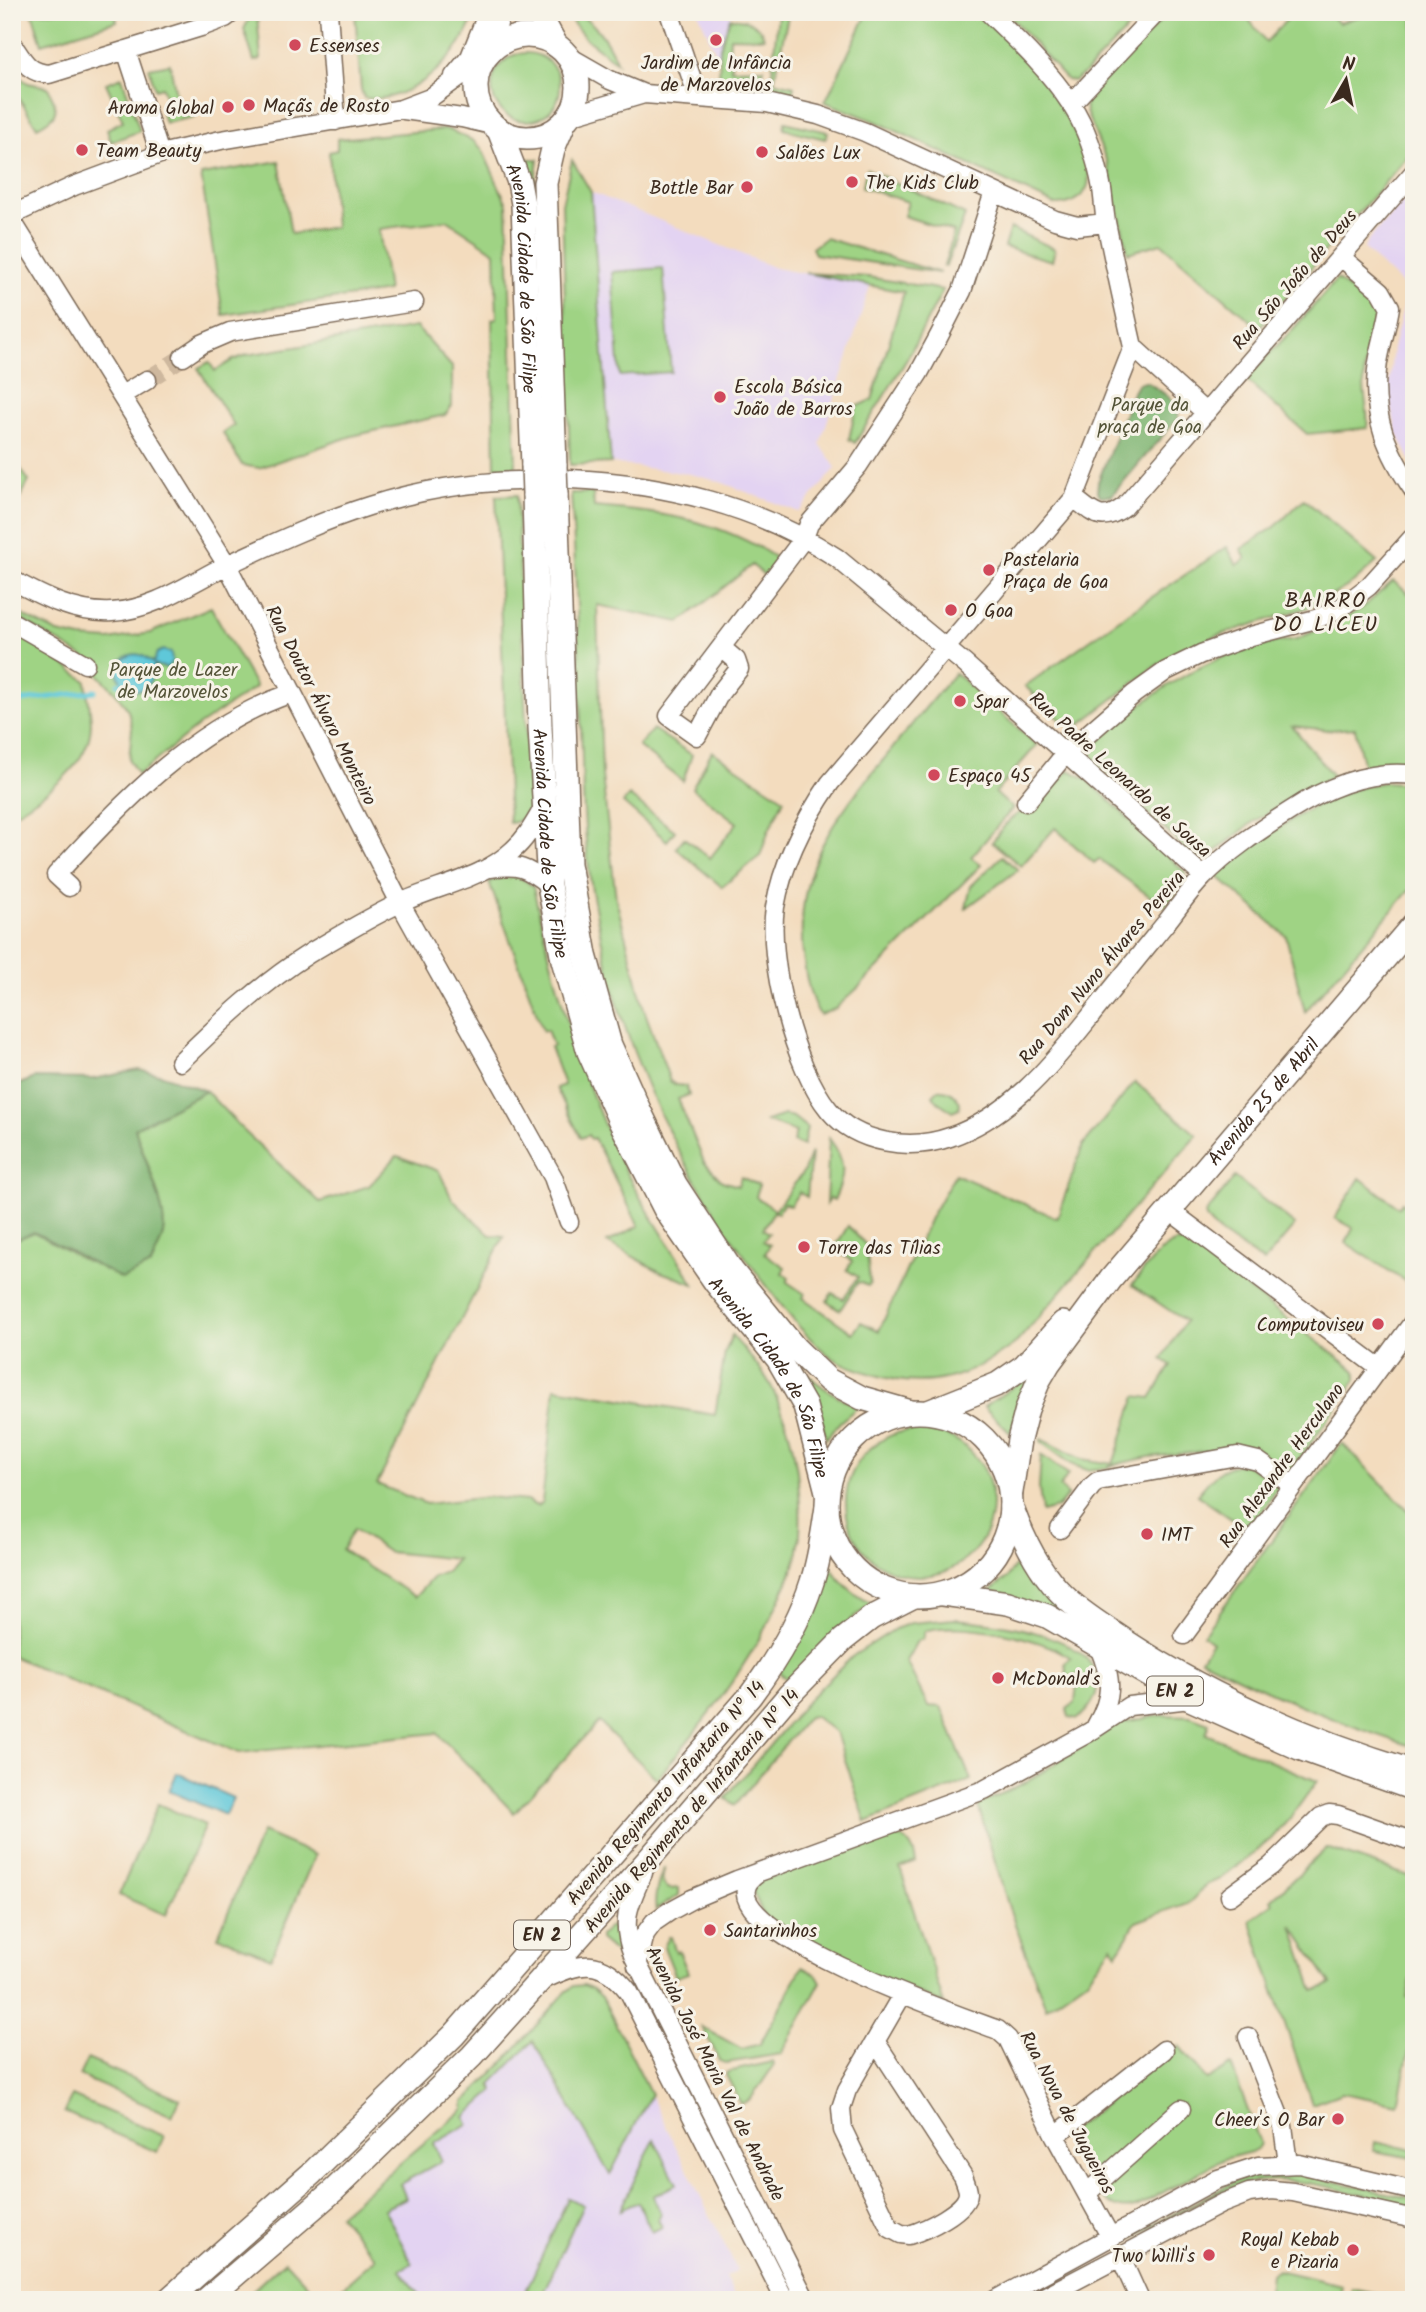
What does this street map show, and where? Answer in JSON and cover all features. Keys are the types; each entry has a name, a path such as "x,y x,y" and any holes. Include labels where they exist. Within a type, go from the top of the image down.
{"main road":[{"path":"498,12 475,85 477,99 482,114 496,128 517,138 550,134 566,120 577,97 575,69 538,12"},
{"path":"485,60 494,48 508,39 524,36 541,38 562,51"},
{"name":"Avenida Cidade de São Filipe","path":"566,120 553,149 545,183 544,807 549,886 563,960 589,1052 620,1121 656,1195 681,1236 778,1359 805,1406 812,1426 827,1500"},
{"name":"Avenida Cidade de São Filipe","path":"496,128 519,182 523,204 569,864 585,955 610,1045 675,1184 732,1271 795,1348 828,1380 862,1398 919,1412"},
{"name":"Avenida 25 de Abril","path":"1011,1499 1019,1440 1033,1392 1049,1363 1111,1279 1414,924"},
{"name":"Avenida 25 de Abril","path":"919,1412 974,1395 998,1384 1024,1366 1078,1307 1111,1279"},
{"name":"EN 2","path":"1011,1499 1006,1533 995,1558 977,1577 952,1591 914,1596 895,1593 867,1580 845,1559 831,1530 827,1500 832,1473 845,1449 865,1429 890,1416 919,1412 944,1415 972,1428 994,1449 1007,1475 1011,1499 1027,1544 1046,1575 1065,1597 1096,1622 1158,1663 1220,1695 1340,1747 1414,1772"},
{"name":"Avenida Regimento Infantaria Nº 14","path":"168,2300 312,2173 454,2035 750,1696 784,1648 800,1614 812,1582 827,1500"},
{"name":"EN 2","path":"940,1594 990,1600 1047,1616 1190,1699 1299,1748 1414,1789"},
{"name":"Avenida Regimento de Infantaria Nº 14","path":"206,2300 334,2190 472,2056 649,1859 790,1694 843,1640 885,1610 914,1596"}],"street":[{"path":"12,44 33,72 57,72 225,18 233,12"},
{"path":"328,12 336,121"},
{"path":"443,90 470,57 488,12"},
{"path":"669,12 698,97"},
{"path":"988,12 1034,58 1071,104 1093,152 1133,347 1206,413"},
{"path":"1071,104 1157,12"},
{"path":"127,50 160,154"},
{"path":"562,51 610,80 644,94 767,103 818,115 865,132 1068,225 1106,223"},
{"path":"12,215 74,186 160,154 221,140 401,110 430,98 485,60"},
{"path":"566,120 644,94"},
{"path":"401,110 462,118 496,128"},
{"name":"Rua São João de Deus","path":"1074,498 1095,515 1103,517 1118,511 1414,172"},
{"path":"722,648 736,660 739,669 720,693 697,736 669,716 804,538 809,524 859,466 919,373 962,291 994,192"},
{"name":"Rua Doutor Álvaro Monteiro","path":"12,221 226,565 400,903 553,1177 569,1222"},
{"path":"1341,257 1381,291 1390,307 1377,370 1378,411 1387,447 1414,491"},
{"path":"183,357 202,344 230,332 414,302"},
{"name":"Rua Dom Nuno Álvares Pereira","path":"1133,347 1074,498 830,783 793,845 781,879 775,910 775,963 783,1005 797,1048 814,1087 828,1110 874,1140 908,1144 946,1138 973,1128 994,1116 1012,1103 1061,1052 1203,876 1267,826 1330,789 1376,774 1396,772 1414,775"},
{"path":"122,395 147,380"},
{"name":"Rua Padre Leonardo de Sousa","path":"12,580 44,597 70,606 111,612 155,602 226,565 319,523 397,497 473,483 544,480 650,486 692,496 720,504 804,538 838,558 1066,752 1203,876"},
{"path":"1026,802 1066,752 1134,694 1167,671 1226,644 1304,623 1339,609 1379,576 1414,536"},
{"path":"12,622 85,664"},
{"path":"69,887 56,875 119,808 176,758 225,722 262,703 292,693"},
{"path":"180,1062 234,1009 309,954 400,903 486,868 513,850 527,835 544,807"},
{"path":"486,868 512,865 524,867 549,886"},
{"path":"1169,1210 1378,1367"},
{"name":"Rua Alexandre Herculano","path":"1184,1635 1414,1321"},
{"path":"1060,1529 1098,1481 1237,1456 1258,1461 1292,1485"},
{"path":"1095,1729 1105,1709 1110,1689 1108,1668 1099,1647"},
{"path":"638,1966 645,1934 654,1922 692,1899 984,1790 1095,1729 1129,1706 1190,1699"},
{"path":"1230,1896 1271,1866 1308,1828 1325,1815 1338,1815 1414,1842"},
{"name":"Avenida José Maria Val de Andrade","path":"649,1859 626,1914 627,1937 638,1966 806,2300"},
{"name":"Rua Nova de Jugueiros","path":"757,1874 746,1885 746,1900 757,1916 790,1939 902,1995 986,2025 998,2030 1008,2039 1055,2136 1110,2236"},
{"path":"540,1982 570,1967 582,1966 603,1969 621,1981 785,2300"},
{"path":"875,2041 963,2176 968,2191 965,2203 957,2210 909,2235 891,2228 840,2119 847,2090 875,2041 902,1995"},
{"path":"1248,2037 1283,2126 1289,2164"},
{"path":"1055,2136 1164,2050"},
{"path":"1087,2193 1181,2109"},
{"path":"995,2300 1216,2180 1258,2166 1289,2164 1314,2167 1414,2191"},
{"path":"1038,2300 1221,2204 1249,2193 1272,2190 1293,2192 1414,2219"},
{"path":"1120,2256 1140,2300"}],"shaded area":[{"name":"Jardim de Infância de Marzovelos","path":"698,12 732,12 720,47 720,62"},
{"path":"1414,189 1414,467 1397,433 1389,386 1393,348 1408,290 1364,249 1366,243"},
{"name":"Escola Básica João de Barros","path":"591,192 775,268 870,286 820,444 836,468 799,512 718,481 690,474 611,463"},
{"path":"584,1985 602,1997 737,2270 725,2277 736,2300 413,2300 339,2215 464,2109 464,2102 566,1992 574,1986"}],"green space":[{"path":"32,12 115,12 117,21 42,44"},
{"path":"355,12 475,12 459,45 433,74 400,94 364,98"},
{"path":"564,12 574,13 590,22 609,46 617,63 585,38"},
{"path":"868,12 977,12 1034,69 1063,111 1082,148 1087,166 1089,181 1084,193 1064,205 1056,205 877,122 825,102"},
{"path":"1006,12 1144,12 1074,81 1067,80"},
{"path":"1169,12 1243,12 1266,42 1294,12 1326,12 1339,23 1372,12 1414,12 1414,149 1259,328 1161,243 1128,253 1107,162 1086,112 1085,102 1089,94"},
{"path":"778,14 788,16 774,81 794,86 792,95 770,91"},
{"path":"257,15 261,59 254,61 244,29 249,19"},
{"path":"730,18 751,22 762,33 764,38 730,37 729,55 732,56 731,69 764,68 759,90 719,86 720,47"},
{"path":"526,53 539,56 550,63 557,74 560,87 557,100 550,111 539,118 526,121 513,118 502,111 495,100 492,87 495,74 502,63 513,56"},
{"path":"170,64 178,105 192,103 195,117 165,123 161,110 169,107 162,87 155,89 149,68"},
{"path":"12,72 28,83 48,87 55,106 51,119 37,127 12,87"},
{"path":"122,77 140,131 111,142 107,129 123,121 106,83"},
{"path":"785,122 828,132 825,139 784,129"},
{"path":"447,129 472,140 482,149 507,204 516,467 495,467 492,319 497,318 495,252 447,220 379,229 388,291 223,315 201,175 279,161 291,234 335,227 329,152 337,150 337,139"},
{"path":"525,159 538,159 534,189 558,824 566,889 579,954 596,1017 617,1078 673,1195 708,1250 784,1349 814,1380 858,1407 840,1422 826,1439 821,1418 802,1380 716,1268 659,1177 635,1130 597,1032 570,930 554,825 530,189"},
{"path":"572,160 591,192 611,463 570,465 562,204"},
{"path":"867,169 965,215 946,266 954,232 904,216 908,202 862,187"},
{"path":"1010,228 1055,249 1052,261 1004,247"},
{"path":"825,238 940,273 815,254 812,248"},
{"path":"663,268 671,372 620,376 612,272"},
{"path":"805,273 868,277 943,290 907,359 855,443 849,439 856,407 872,400 904,292"},
{"path":"1337,279 1377,313 1365,366 1367,428 1307,434 1245,379"},
{"path":"416,327 452,367 452,406 445,415 352,436 259,468 242,465 223,433 234,425 198,368 209,362 215,371 247,355"},
{"name":"Parque da praça de Goa","path":"1147,382 1173,402 1178,418 1112,495 1101,496 1097,492 1098,482 1134,390 1139,383"},
{"path":"12,456 29,481 12,513"},
{"path":"571,493 593,493 594,507 667,515 712,527 734,535 778,559 765,576 752,565 680,622 597,605 602,775 616,899 644,1009 670,1081 686,1086 689,1095 678,1099 704,1162 722,1181 738,1186 741,1177 759,1185 756,1197 775,1210 804,1171 811,1152 807,1197 799,1192 790,1206 784,1203 778,1213 774,1211 763,1229 769,1233 763,1241 770,1245 765,1254 785,1267 782,1273 789,1278 787,1282 805,1294 803,1298 853,1333 861,1322 879,1331 930,1218 955,1174 1057,1218 1083,1145 1135,1082 1197,1135 1017,1342 965,1373 929,1381 890,1379 846,1365 822,1350 783,1307 716,1214 679,1151 648,1086 614,991 588,862"},
{"path":"517,495 529,804 522,817 509,823 496,496"},
{"path":"1304,499 1377,562 1353,583 1316,605 1216,636 1157,665 1075,728 1063,722 1025,686 1227,547 1237,565 1246,559 1241,549 1276,526"},
{"path":"1393,581 1414,598 1414,763 1383,762 1364,768 1355,728 1329,730 1292,726 1333,776 1253,822 1205,860 1194,857 1096,764 1091,752 1109,729 1167,686 1220,658 1276,642 1297,639 1348,616 1362,608"},
{"name":"Parque de Lazer de Marzovelos","path":"211,607 256,687 198,726 138,775 129,760 132,728 128,710 117,694 87,659 12,614 12,610 58,633 109,640 150,633"},
{"path":"12,626 86,681 91,724 83,754 74,766 51,789 12,815"},
{"path":"955,673 1037,745 995,793 1013,808 971,857 981,865 860,986 835,1009 820,1015 810,993 803,954 802,924 811,871 821,848 849,803"},
{"path":"653,729 692,755 683,781 638,746"},
{"path":"712,751 784,799 760,856 722,887 676,848 684,838 710,858 737,823 692,788"},
{"path":"1069,770 1087,779 1185,872 1183,885 1164,907 1099,859 1094,863 1055,828 1021,866 992,842 1020,812 1034,809 1032,807"},
{"path":"1385,782 1414,784 1414,885 1305,1012 1286,936 1217,876 1254,845 1295,817 1339,795"},
{"path":"629,796 675,831 667,841 623,803"},
{"path":"1002,856 1018,870 966,908 971,886"},
{"path":"505,876 520,878 533,887 566,1016 598,1110 629,1178 694,1284 661,1272 607,1242 639,1226 594,1138 591,1139 588,1135 581,1138 556,1088 564,1085 550,1047 553,1046 547,1030 543,1031 489,882"},
{"path":"139,1070 163,1075 206,1091 135,1128 158,1196 164,1223 162,1238 151,1265 122,1279 34,1232 15,1240 12,1253 12,1087 35,1078 93,1079"},
{"path":"938,1090 945,1090 953,1095 960,1102 959,1108 952,1111 938,1102 933,1095"},
{"path":"206,1091 244,1131 320,1202 369,1186 397,1156 439,1171 452,1199 490,1235 504,1236 377,1484 426,1504 489,1497 527,1501 537,1506 542,1502 555,1388 715,1415 725,1352 732,1335 754,1361 777,1400 793,1450 800,1514 797,1556 775,1609 750,1655 657,1779 599,1722 514,1813 437,1733 239,1753 12,1656 12,1253 15,1240 34,1232 87,1262 151,1265 162,1238 164,1223 158,1196 135,1128","holes":["354,1529 388,1552 457,1559 446,1572 433,1577 415,1597 342,1550"]},
{"path":"784,1115 793,1117 807,1128 803,1146 793,1142 796,1132 766,1121"},
{"path":"829,1138 839,1153 842,1175 834,1200 830,1198 826,1204"},
{"path":"1235,1177 1295,1225 1264,1262 1221,1233 1205,1214"},
{"path":"1360,1178 1398,1207 1402,1202 1414,1211 1414,1287 1346,1243 1353,1228 1335,1218"},
{"path":"848,1226 866,1245 870,1283 868,1286 858,1282 840,1310 827,1301 832,1293 843,1299 858,1277 847,1270 852,1261 834,1249"},
{"path":"1177,1242 1190,1245 1356,1371 1356,1380 1287,1476 1254,1450 1242,1447 1149,1457 1087,1470 1073,1465 1041,1442 1041,1439 1081,1459 1113,1464 1136,1396 1151,1398 1171,1365 1162,1359 1185,1321 1132,1285 1158,1254"},
{"path":"1024,1376 1030,1382 1010,1433 984,1407"},
{"path":"919,1430 947,1435 971,1451 987,1475 992,1503 987,1531 971,1555 947,1571 919,1576 891,1571 867,1555 851,1531 846,1503 851,1475 867,1451 891,1435"},
{"path":"1342,1443 1414,1516 1414,1747 1306,1708 1201,1659 1212,1642 1203,1635"},
{"path":"1041,1455 1068,1474 1060,1487 1068,1495 1057,1508 1042,1512 1039,1488"},
{"path":"1244,1463 1273,1480 1278,1488 1249,1531 1197,1495 1217,1473"},
{"path":"1021,1557 1029,1570 1075,1619 990,1591 1007,1578"},
{"path":"829,1564 847,1587 872,1604 852,1619 794,1684 779,1673"},
{"path":"954,1619 1039,1633 1079,1652 1092,1666 1097,1683 1092,1703 1077,1719 1069,1717 1067,1709 1075,1703 1078,1674 1067,1678 1065,1663 1071,1658 1058,1650 1021,1637 979,1629 940,1628 925,1631 923,1639 917,1641 906,1661 928,1706 941,1707 971,1780 866,1822 836,1733 814,1716 808,1717 735,1805 725,1798 812,1696 853,1656 895,1629 911,1623"},
{"path":"1164,1715 1190,1716 1209,1723 1206,1734 1317,1781 1270,1840 1220,1879 1206,1885 1190,1902 1136,1922 1117,1953 1112,1946 1087,1979 1046,2008 1009,1908 978,1805 1026,1782 1119,1723"},
{"path":"158,1804 205,1825 166,1915 119,1895"},
{"path":"262,1832 315,1855 271,1958 218,1936"},
{"path":"897,1836 911,1846 914,1853 916,1862 900,1868 944,2004 854,1967 764,1917 752,1889 761,1880"},
{"path":"1327,1848 1414,1878 1414,1967 1407,1997 1414,1999 1414,2027 1398,2104 1342,2093 1312,2104 1250,1920 1273,1903 1271,1900","holes":["1292,1925 1331,1984 1314,1991"]},
{"path":"665,1867 663,1883 670,1889 679,1888 679,1895 656,1910 657,1888"},
{"path":"611,1926 634,1979 614,1951 600,1939"},
{"path":"669,1937 676,1952 679,1951 688,1973 676,1977 664,1947"},
{"path":"802,1967 817,1975 821,1982 781,2054 726,2063 720,2061 702,2027 742,2049 760,2044"},
{"path":"584,1985 602,1997 651,2094 610,2175 533,2041 491,2084 494,2091 465,2117 468,2124 434,2144 442,2161 400,2184 406,2198 384,2209 412,2263 400,2270 424,2300 328,2300 376,2258 339,2215 464,2109 464,2102 566,1992 574,1986"},
{"path":"1179,2046 1207,2080 1231,2065 1260,2143 1258,2148 1251,2152 1224,2159 1140,2205 1118,2207 1099,2194 1100,2172 1088,2172 1069,2137 1069,2132"},
{"path":"87,2059 180,2099 172,2116 79,2076"},
{"path":"773,2062 774,2065 750,2100 741,2104 726,2075 727,2072"},
{"path":"72,2096 164,2136 157,2152 64,2112"},
{"path":"654,2139 677,2184 653,2196 661,2214 658,2219 662,2227 652,2232 638,2202 620,2210"},
{"path":"1375,2142 1414,2150 1413,2158 1373,2151"},
{"path":"1296,2173 1414,2199 1414,2208 1292,2181 1247,2183 1207,2198 1017,2300 1012,2300 1235,2181 1257,2175"},
{"path":"568,2198 583,2205 540,2300 522,2300"},
{"path":"285,2261 321,2300 242,2300"},
{"path":"1277,2270 1342,2285 1339,2300 1268,2300 1271,2274"},
{"path":"1352,2288 1405,2300 1350,2300"}],"water":[{"path":"163,650 171,653 172,661 167,668 154,665 150,681 143,689 127,687 120,680 117,671 119,663 128,656 138,654 153,663 157,653"},
{"path":"177,1773 233,1798 225,1815 169,1791"}],"waterway":[{"path":"12,709 14,702 95,691"}],"tunnel":[{"path":"147,380 183,357"}],"place":[{"name":"Jardim de Infância de Marzovelos","path":"716,40"},
{"name":"Essenses","path":"295,45"},
{"name":"Maçãs de Rosto","path":"249,105"},
{"name":"Aroma Global","path":"228,107"},
{"name":"Team Beauty","path":"82,150"},
{"name":"Salões Lux","path":"762,152"},
{"name":"The Kids Club","path":"852,182"},
{"name":"Bottle Bar","path":"747,187"},
{"name":"Escola Básica João de Barros","path":"720,397"},
{"name":"Pastelaria Praça de Goa","path":"989,570"},
{"name":"O Goa","path":"951,610"},
{"name":"Spar","path":"960,701"},
{"name":"Espaço 45","path":"934,775"},
{"name":"Torre das Tílias","path":"804,1247"},
{"name":"Computoviseu","path":"1378,1324"},
{"name":"IMT","path":"1147,1534"},
{"name":"McDonald's","path":"998,1678"},
{"name":"Santarinhos","path":"710,1930"},
{"name":"Cheer's O Bar","path":"1338,2119"},
{"name":"Royal Kebab e Pizaria","path":"1353,2250"},
{"name":"Two Willi's","path":"1209,2255"}],"district":[{"name":"BAIRRO DO LICEU","path":"1326,612"}]}
